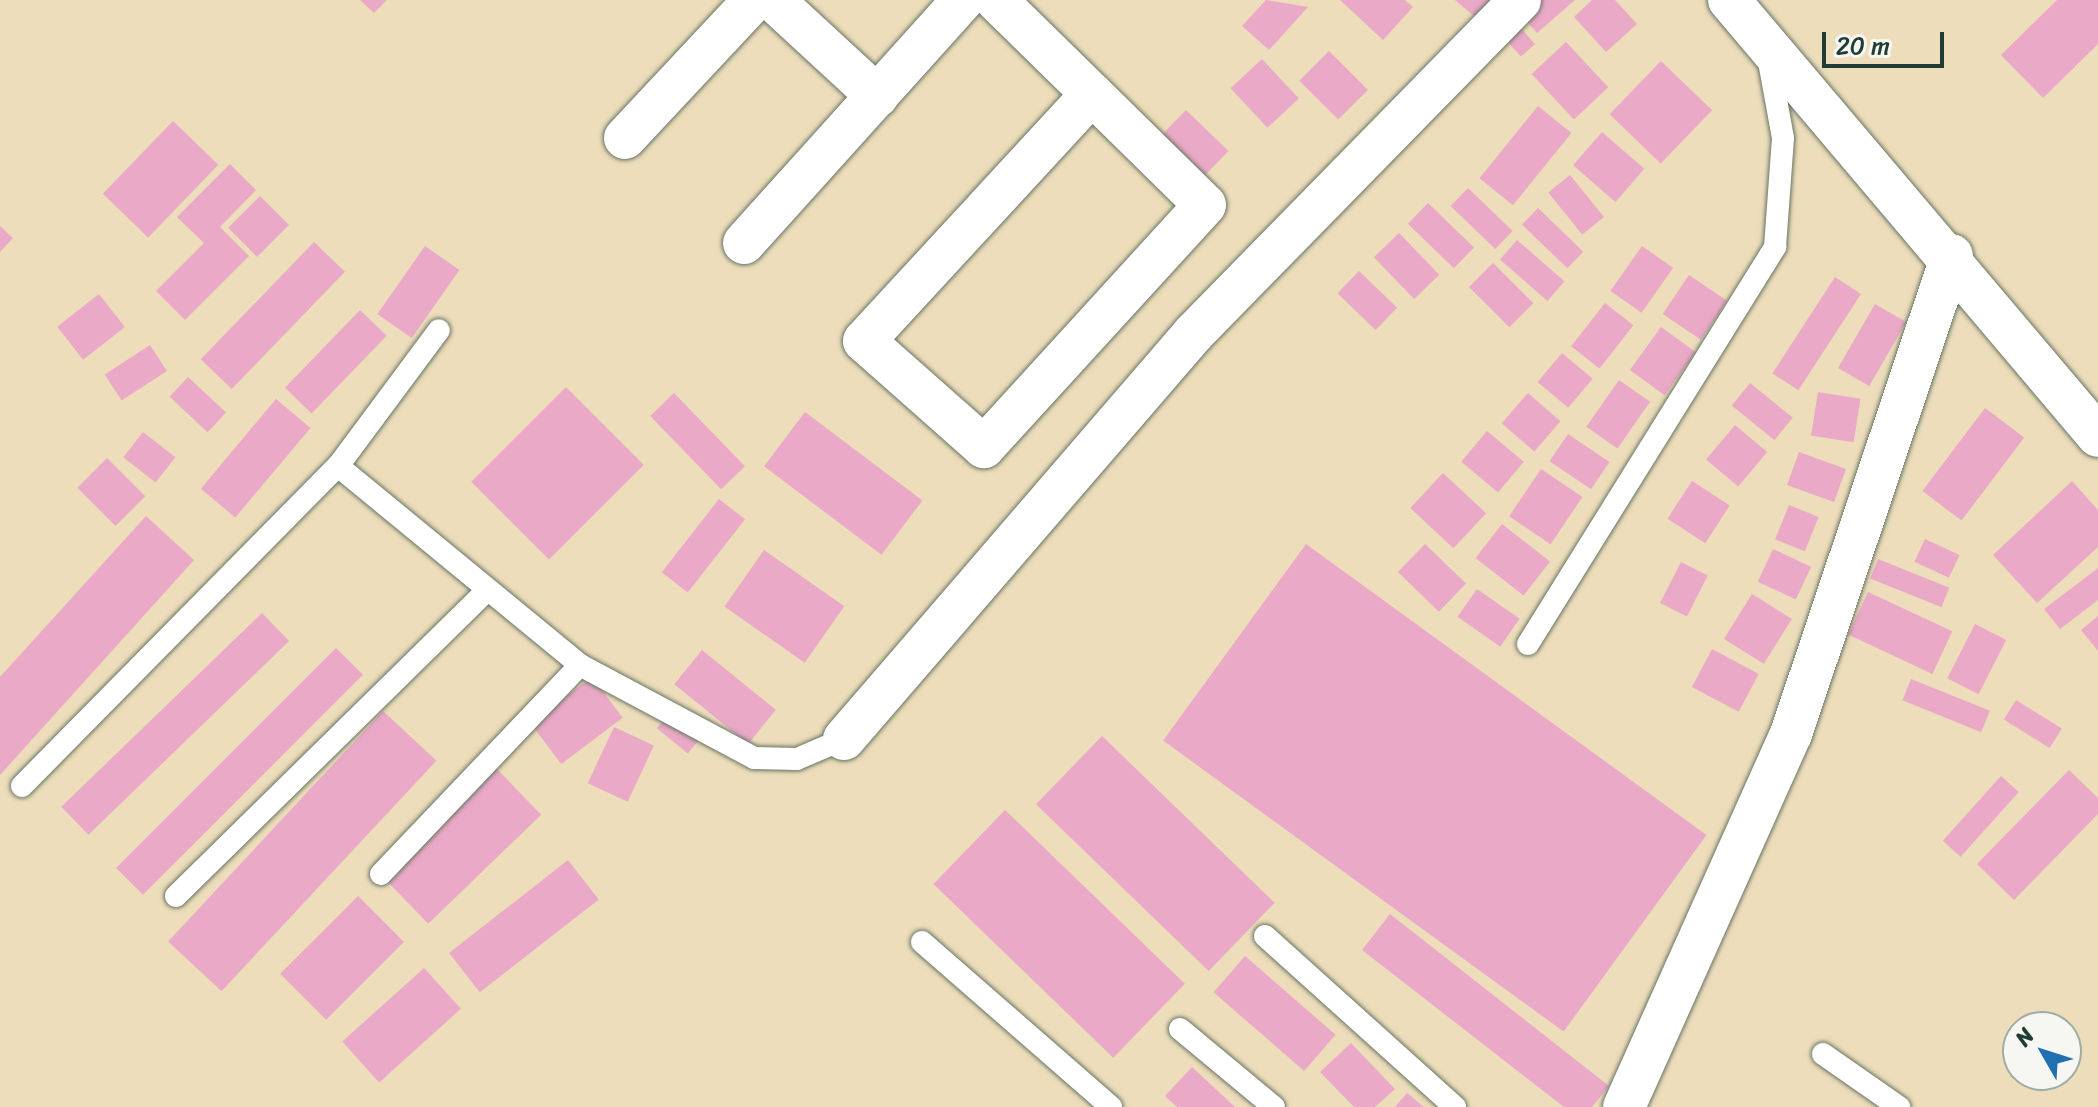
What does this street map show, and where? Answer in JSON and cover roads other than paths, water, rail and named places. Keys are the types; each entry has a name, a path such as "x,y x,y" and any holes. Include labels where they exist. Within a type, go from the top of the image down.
{"street":[{"path":"625,138 754,0"},
{"path":"773,0 877,96"},
{"path":"744,243 963,0"},
{"path":"996,0 1092,94 1205,205 984,447 864,341 1092,94"},
{"path":"844,739 1194,333 1520,0"},
{"path":"1729,0 1767,51 1952,255 2098,436"},
{"path":"1624,1107 1791,734 1952,255"}],"lane":[{"path":"1528,644 1775,247 1783,138 1767,51"},
{"path":"22,786 338,466 439,330"},
{"path":"338,466 485,592 580,665 754,758 797,759 844,739"},
{"path":"176,896 485,592"},
{"path":"381,874 580,665"},
{"path":"1265,936 1455,1107"},
{"path":"922,942 1111,1107"},
{"path":"1180,1029 1274,1107"},
{"path":"1823,1054 1899,1107"}]}
